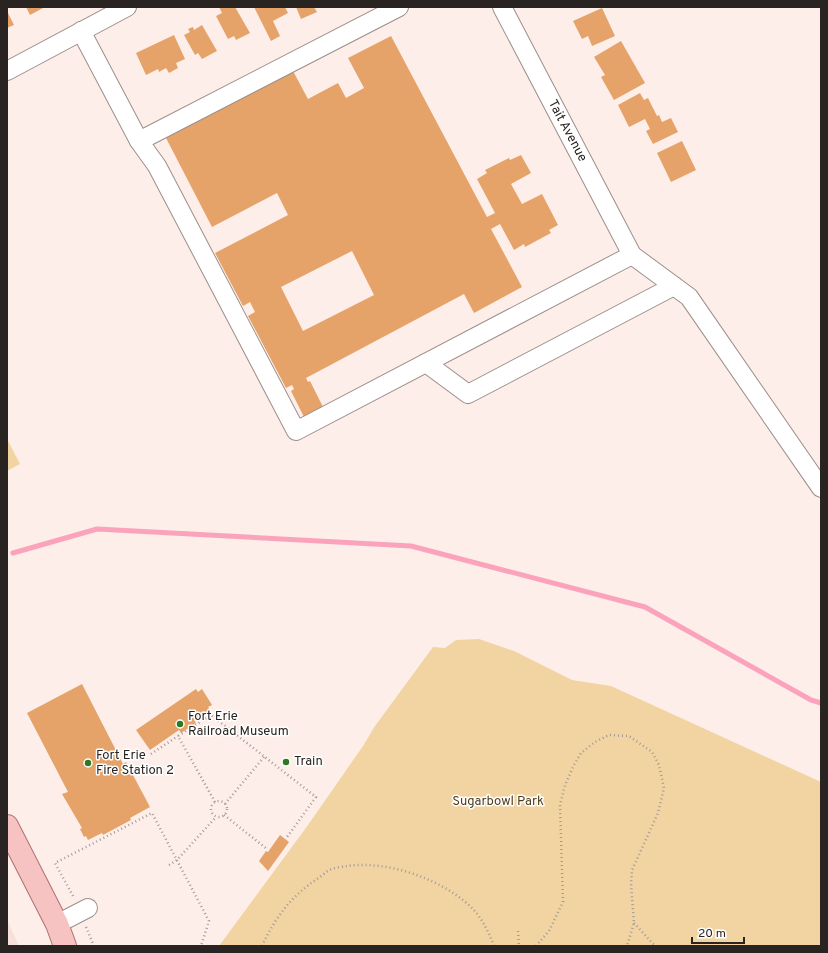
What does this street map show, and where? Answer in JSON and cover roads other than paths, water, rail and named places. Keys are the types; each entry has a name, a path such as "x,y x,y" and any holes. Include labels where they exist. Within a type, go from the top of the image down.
{"main road":[{"path":"7,826 57,924 65,946"}],"street":[{"path":"7,71 81,31 97,14 127,7"},
{"path":"138,141 399,7"},
{"name":"Tait Avenue","path":"502,7 632,255"},
{"path":"81,31 138,141 157,166 296,431 632,255 689,297 821,488"},
{"path":"426,363 468,394 674,286"},
{"path":"57,924 88,908"}],"waterway":[{"path":"13,553 97,529 411,546 645,607 811,700 821,703"}],"place":[{"name":"Fort Erie Railroad Museum","path":"180,724"},
{"name":"Train","path":"286,762"},
{"name":"Fort Erie Fire Station 2","path":"88,763"}],"park label":[{"name":"Sugarbowl Park","path":"498,802"}]}
